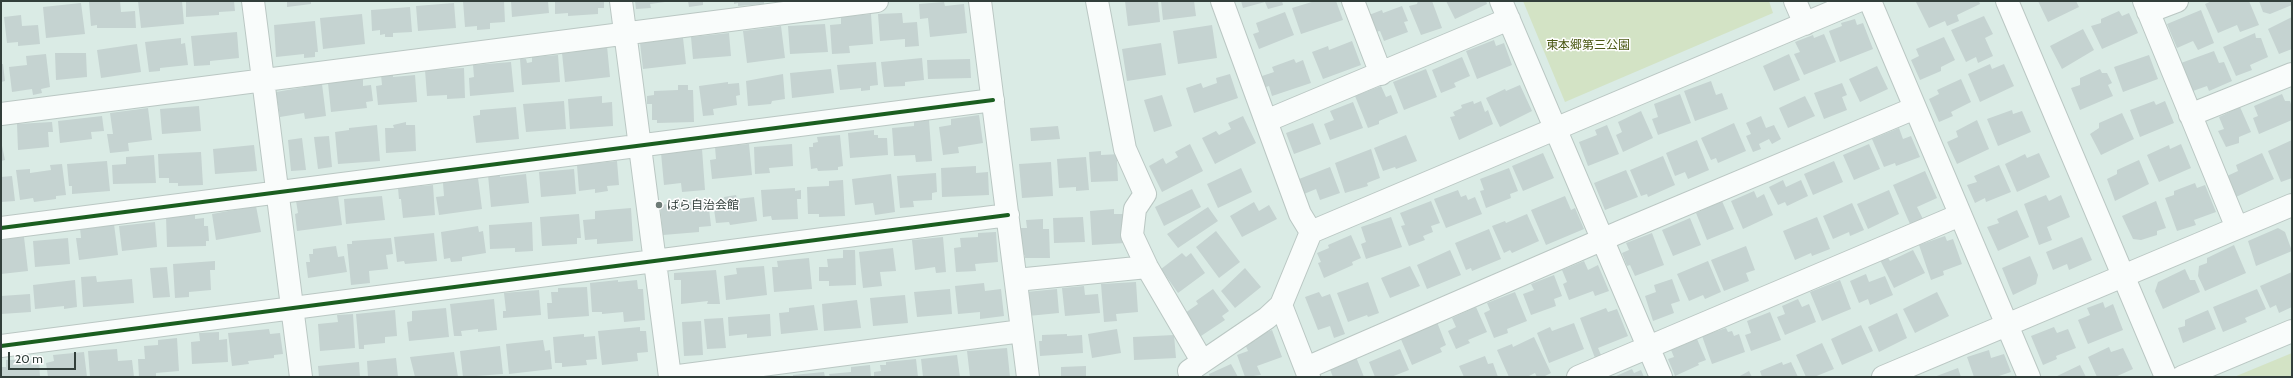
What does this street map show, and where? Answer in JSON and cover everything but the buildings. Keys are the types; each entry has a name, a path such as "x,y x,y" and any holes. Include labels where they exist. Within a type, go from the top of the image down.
{"street":[{"path":"253,1 262,82 301,377"},
{"path":"621,1 671,377 1022,331"},
{"path":"1,114 262,82 877,1"},
{"path":"980,1 1028,377"},
{"path":"1097,1 1125,149 1145,194 1135,209 1132,235 1197,369 1267,318 1281,305 1311,232 1858,1"},
{"path":"1222,1 1300,214 1311,232"},
{"path":"1353,1 1381,74"},
{"path":"1795,1 1805,24"},
{"path":"1870,1 2029,377"},
{"path":"2007,1 2166,377"},
{"path":"2177,1 2146,7 2237,228"},
{"path":"1266,121 1381,74 1505,10 1557,129 1602,240 1661,377"},
{"path":"2190,115 2292,74"},
{"path":"1,228 993,100"},
{"path":"1281,305 1308,373 1602,240 1915,108"},
{"path":"1884,377 2292,205"},
{"path":"1,346 1008,215"},
{"path":"1578,377 1960,215"},
{"path":"1016,280 1147,267"},
{"path":"2182,377 2292,331"}],"green space":[{"name":"東本郷第三公園","path":"1523,1 1769,1 1773,13 1565,102"},
{"path":"2292,353 2292,377 2234,377"}],"cycle path":[{"path":"1,228 993,100"},
{"path":"1,346 1008,215"}],"place":[{"name":"ばら自治会館","path":"659,205"}]}
